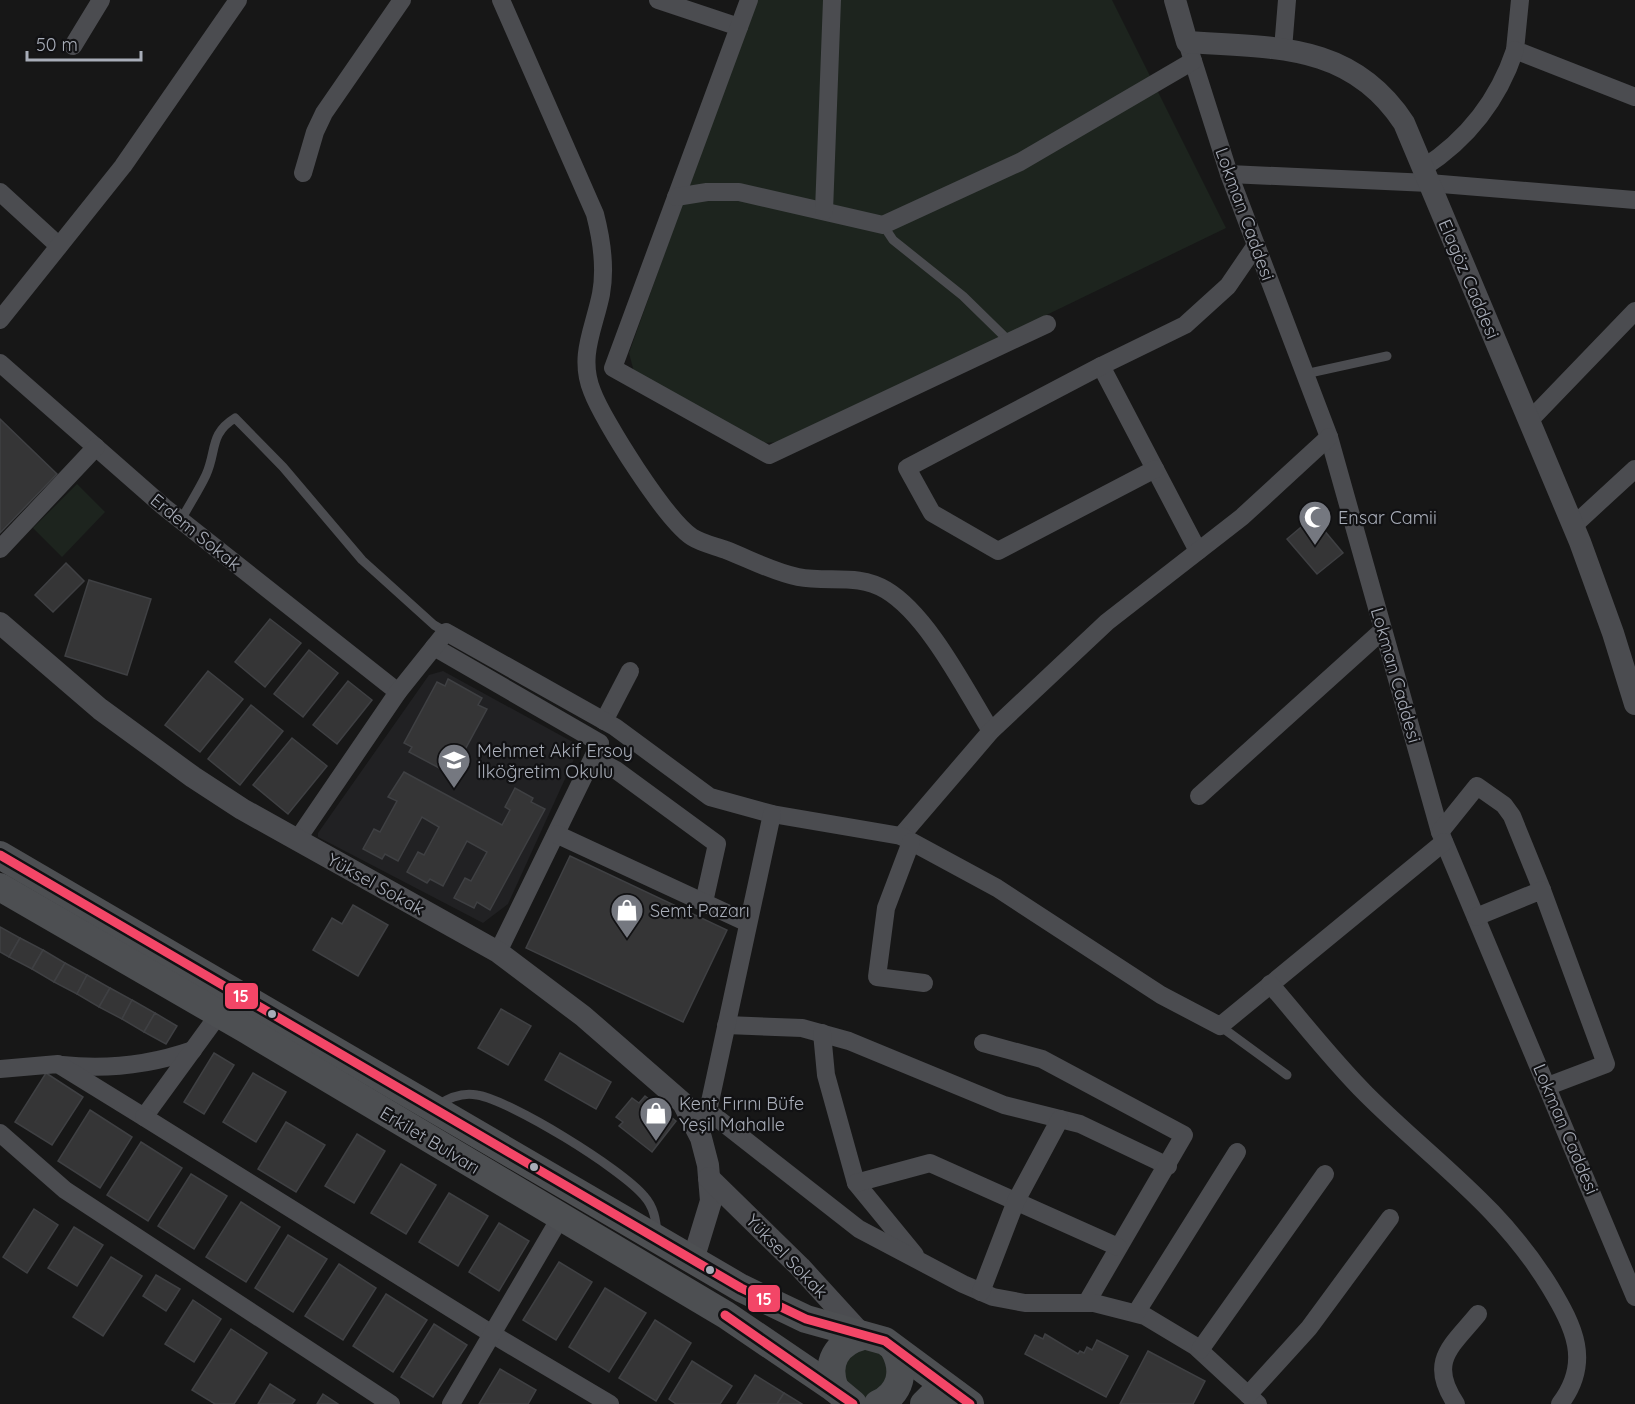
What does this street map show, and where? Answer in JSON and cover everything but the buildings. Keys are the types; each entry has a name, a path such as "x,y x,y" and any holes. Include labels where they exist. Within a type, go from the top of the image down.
{"main road":[{"name":"Erkilet Bulvarı","path":"0,855 741,1288 806,1319 863,1336 875,1337 963,1399"},
{"name":"Erkilet Bulvarı","path":"0,887 219,1014 726,1315 844,1397"},
{"path":"844,1397 831,1378 834,1355 841,1346 863,1336"},
{"path":"878,1404 894,1392 900,1382 901,1370 894,1349"},
{"path":"924,1404 928,1398 940,1393 963,1399"}],"street":[{"path":"73,46 101,0"},
{"path":"0,320 123,166 238,0"},
{"path":"303,172 308,152 324,113 402,0"},
{"path":"501,0 595,214 603,247 603,279 588,338 586,365 597,403 631,460 660,501 691,536 792,576 856,579 876,585 896,597 923,625 991,731"},
{"path":"658,0 680,3 739,27"},
{"path":"749,0 613,368 769,455 1047,324"},
{"path":"824,211 832,0"},
{"path":"676,197 706,192 739,192 883,225 1020,162 1190,52 1175,0"},
{"path":"1283,49 1287,0"},
{"path":"1426,175 1484,113 1502,83 1515,50 1521,0"},
{"name":"Elagöz Caddesi","path":"1190,52 1283,49 1331,60 1370,84 1387,100 1404,123 1573,526 1613,633 1635,704"},
{"path":"1515,50 1635,97"},
{"name":"Lokman Caddesi","path":"1190,52 1228,174 1329,437 1442,837 1635,1297"},
{"path":"1228,174 1426,175 1635,200"},
{"path":"0,192 59,246"},
{"path":"1155,469 998,551 932,513 907,468 1101,366 1185,325 1228,286 1256,246"},
{"path":"1529,421 1635,311"},
{"name":"Erdem Sokak","path":"0,363 181,520 398,693"},
{"path":"1101,366 1198,551"},
{"path":"924,983 877,977 886,908 906,839 991,731 1107,622 1242,518 1329,437"},
{"path":"0,549 96,447"},
{"path":"1573,526 1635,469"},
{"name":"Yüksel Sokak","path":"0,623 60,676 146,744 242,809 498,952 583,1016 702,1118 711,1201 693,1260"},
{"path":"1199,796 1383,630"},
{"path":"297,840 398,693 446,632 604,721 710,797 772,814 906,839 997,888 1161,995 1220,1026 1358,915 1442,837 1477,786 1503,805 1512,816 1542,890 1606,1064 1548,1086"},
{"path":"434,647 600,744 498,952"},
{"path":"604,721 630,671"},
{"path":"593,758 616,770 717,844 704,902"},
{"path":"772,814 726,1025 702,1118 859,1229 981,1292 1025,1303 1087,1302 1136,1313 1162,1325 1200,1350 1253,1399 1309,1328 1389,1218"},
{"path":"556,834 748,922"},
{"path":"1476,917 1542,890"},
{"path":"1270,984 1365,1094 1488,1205 1544,1276 1570,1320 1576,1341 1575,1374 1560,1404"},
{"path":"144,1117 219,1014"},
{"path":"726,1025 802,1028 849,1041 1004,1105 1080,1124 1168,1166"},
{"path":"822,1033 826,1075 856,1183 920,1262"},
{"path":"983,1043 1042,1059 1184,1135 1087,1302"},
{"path":"0,1069 58,1064 82,1067 131,1065 193,1050"},
{"path":"58,1064 492,1334 610,1404"},
{"path":"981,1292 1016,1201 1060,1119"},
{"path":"0,1133 65,1190 391,1404"},
{"path":"1136,1313 1237,1152"},
{"path":"856,1183 930,1163 1118,1247"},
{"path":"1200,1350 1325,1174"},
{"name":"Yüksel Sokak","path":"709,1178 800,1267 863,1336"},
{"path":"711,1201 711,1249 714,1261 741,1288"},
{"path":"452,1404 560,1218"},
{"path":"1456,1404 1444,1380 1444,1355 1478,1314"}],"lane":[{"path":"883,225 893,240 963,296 1010,342"},
{"path":"1305,374 1387,356"},
{"path":"181,520 207,473 214,441 225,425 235,418 284,467 362,560 434,625 446,632"},
{"path":"1220,1026 1287,1075"},
{"path":"432,1108 452,1096 474,1094 496,1099 627,1179 645,1196 656,1218 657,1239"}],"shaded area":[{"path":"755,0 1112,0 1226,228 784,442 762,443 634,372 629,353"},
{"path":"77,484 105,512 62,557 33,528"},
{"name":"Mehmet Akif Ersoy İlköğretim Okulu","path":"443,671 580,746 508,904 483,923 318,837 318,833 429,675"},
{"path":"879,1348 892,1379 865,1399 850,1393 842,1362 853,1349"}],"transit line":[{"name":"15","path":"0,855 741,1288 806,1319 885,1341 970,1404"},
{"name":"15","path":"725,1315 853,1404"}],"place":[{"name":"Ensar Camii","path":"1315,546"},
{"name":"Mehmet Akif Ersoy İlköğretim Okulu","path":"454,789"},
{"name":"Semt Pazarı","path":"627,939"},
{"name":"Kent Fırını Büfe Yeşil Mahalle","path":"656,1142"}]}
